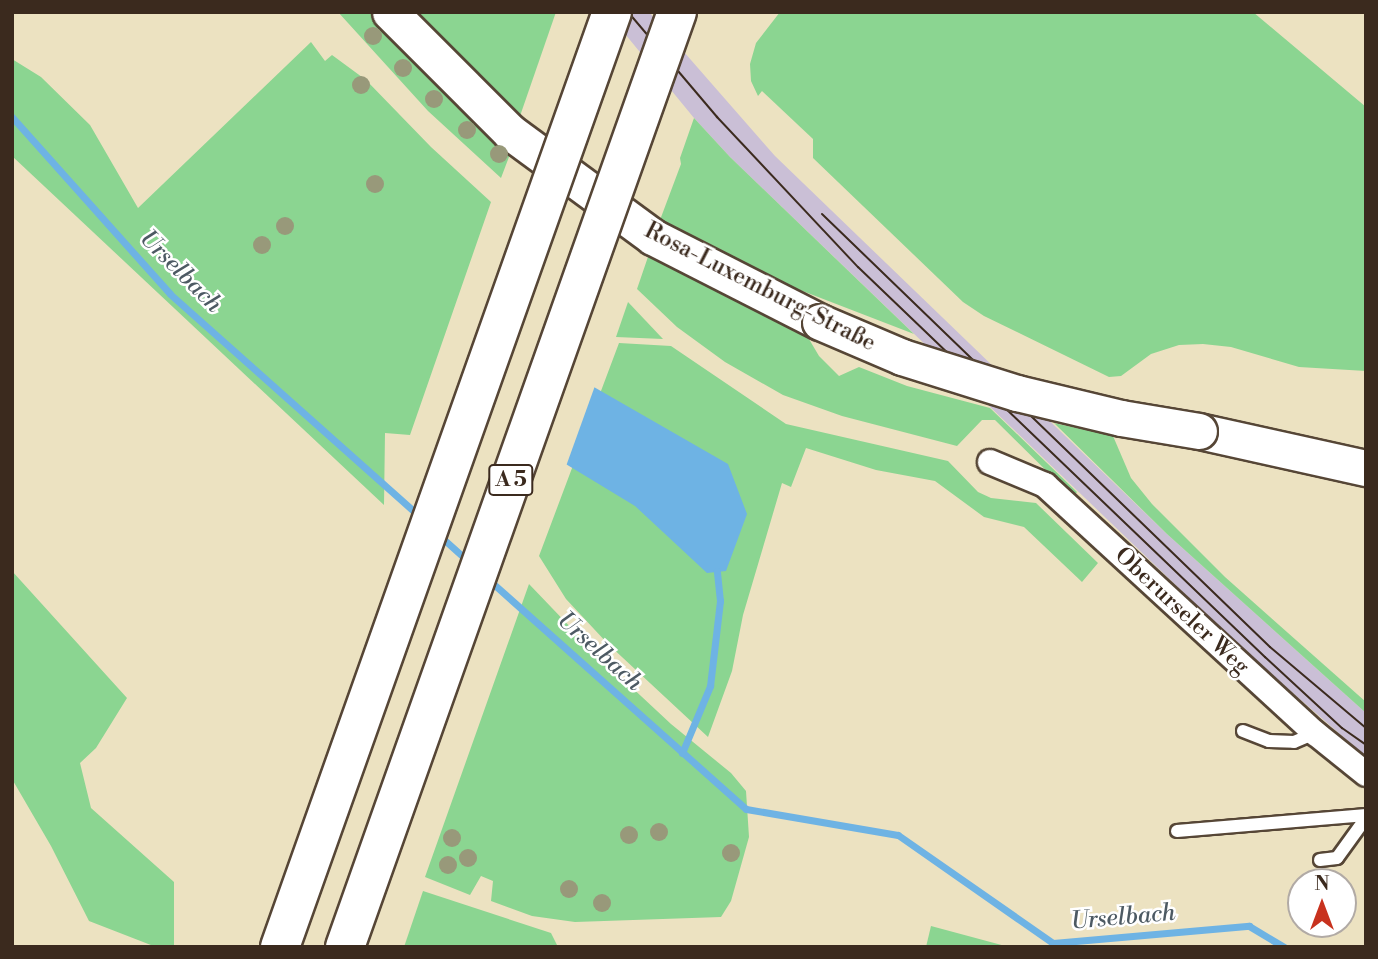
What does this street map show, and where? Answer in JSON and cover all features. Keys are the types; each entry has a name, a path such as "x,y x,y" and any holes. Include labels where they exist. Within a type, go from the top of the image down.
{"highway":[{"name":"A 5","path":"280,947 612,12"},
{"name":"A 5","path":"345,947 677,12"}],"main road":[{"name":"Rosa-Luxemburg-Straße","path":"390,12 510,132 653,237 820,322 902,356 1017,393 1121,418 1199,431 1366,468"},
{"name":"Rosa-Luxemburg-Straße","path":"1199,431 1366,446"}],"street":[{"name":"Oberurseler Weg","path":"990,462 1045,485 1315,733 1366,774"}],"lane":[{"path":"1243,731 1269,741 1294,742 1315,733"},
{"path":"1177,831 1366,817"},
{"path":"1320,860 1337,858 1350,844 1366,817"}],"shaded area":[{"path":"607,12 649,12 775,156 1167,534 1366,713 1366,757 1237,644 730,157 694,118"}],"green space":[{"path":"338,12 372,12 423,68 512,149 501,178 428,111"},
{"path":"411,12 556,12 520,116 443,45"},
{"path":"780,12 1253,12 1366,107 1366,371 1299,367 1231,347 1203,344 1179,345 1151,354 1121,376 1109,377 984,316 963,302 813,158 813,139 762,91 758,96 751,81 750,64 756,43"},
{"path":"311,42 325,61 332,55 366,80 431,147 491,202 410,435 385,433 384,505 12,156 12,59 41,77 90,125 138,208"},
{"path":"694,118 730,157 914,334 787,285 784,290 660,220 681,164 680,158"},
{"path":"650,251 682,272 806,334 819,356 839,376 859,367 907,386 990,408 1077,492 1073,497 995,420 982,420 957,446 842,416 783,395 725,362 677,327 637,289"},
{"path":"628,302 663,339 616,337"},
{"path":"619,343 671,346 786,424 948,461 978,492 991,498 1036,503 1098,563 1082,582 1024,527 984,517 935,481 876,470 806,448 791,487 782,483 743,615 732,671 708,737 608,644 566,599 539,556"},
{"path":"1054,423 1113,436 1131,478 1152,504 1225,577 1366,702 1366,713 1167,534"},
{"path":"12,571 127,698 96,748 80,763 91,808 174,882 174,947 156,947 89,921 51,846 12,779"},
{"path":"529,584 597,655 671,724 731,773 746,791 749,837 731,901 721,917 575,922 532,916 491,901 493,881 481,876 470,895 425,877"},
{"path":"423,891 551,933 558,947 404,947"},
{"path":"931,926 1009,947 926,947"}],"water":[{"path":"573,375 728,464 747,514 726,571 707,573 635,506 485,415"}],"pier":[{"path":"490,372 574,372 596,383 565,469 484,418"}],"waterway":[{"name":"Urselbach","path":"12,117 170,294 421,518"},
{"name":"Urselbach","path":"440,536 470,563"},
{"path":"682,753 710,686 720,601 717,571"},
{"name":"Urselbach","path":"489,580 746,809 898,835 1053,943 1249,926 1284,947"}],"tram line":[{"path":"628,12 717,117 858,267 1265,657 1342,728 1366,745"},
{"path":"822,214 1270,647 1366,728"}]}
